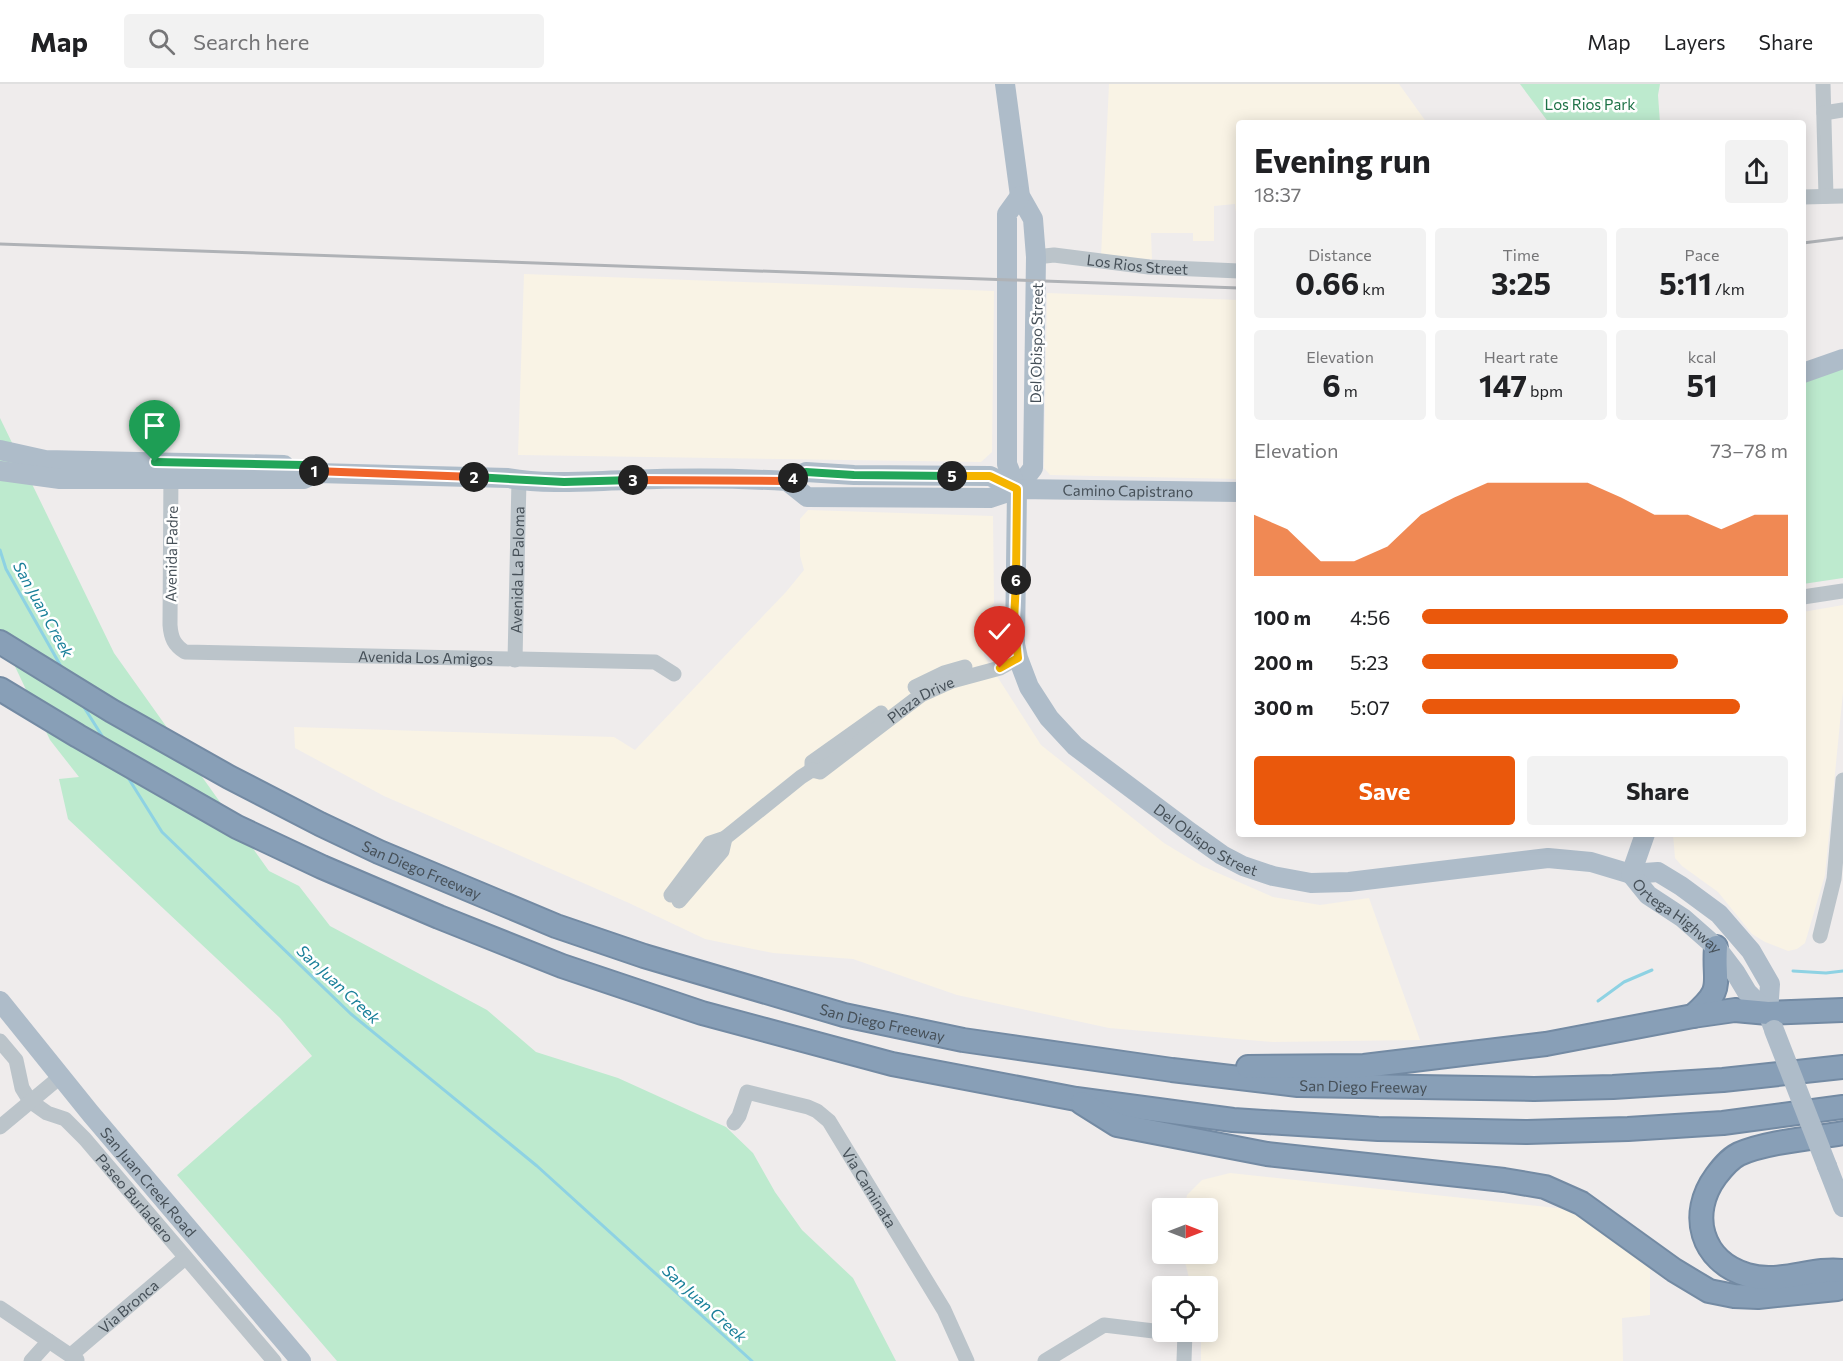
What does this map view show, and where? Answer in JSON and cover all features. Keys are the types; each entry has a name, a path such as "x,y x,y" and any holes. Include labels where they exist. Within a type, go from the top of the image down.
{"highway":[{"name":"San Diego Freeway","path":"0,642 112,711 229,777 379,852 556,926 644,956 855,1017 963,1040 1172,1070 1298,1085 1534,1089 1613,1087 1723,1080 1843,1067"},
{"path":"1,689 237,827 322,867 562,966 702,1013 892,1064 1076,1099 1233,1120 1378,1129 1527,1132 1628,1130 1723,1122 1843,1107"},
{"path":"1693,1016 1711,999 1716,989 1716,947"},
{"path":"1172,1070 1364,1066 1546,1044 1736,1010 1771,1021 1843,1010"},
{"path":"1076,1099 1116,1125 1267,1154 1504,1180 1545,1187 1581,1203 1674,1270 1709,1290 1734,1296 1758,1297 1837,1289 1843,1286"},
{"path":"1843,1133 1779,1144 1738,1155 1722,1167 1708,1187 1702,1201 1701,1213 1702,1228 1707,1244 1715,1255 1725,1264 1748,1276 1788,1277 1827,1269 1843,1271"}],"main road":[{"name":"Del Obispo Street","path":"1005,84 1020,196 1033,219 1036,257 1033,468 1017,489"},
{"name":"Del Obispo Street","path":"1020,196 1007,214 1007,464 1017,489 1014,622 1018,658 1037,702 1058,729 1075,746 1222,855 1254,871 1292,881 1330,883 1548,858 1591,862 1631,874"},
{"path":"1806,373 1843,359"},
{"name":"Camino Capistrano","path":"0,450 34,459 171,471"},
{"name":"Camino Capistrano","path":"0,471 42,478 303,465 317,473 508,478 564,482 786,481 806,472 854,475 990,476 1017,489 1236,492"},
{"path":"1631,874 1644,837"},
{"name":"Ortega Highway","path":"1631,874 1658,872 1698,898 1728,923 1751,951 1770,984 1771,1021 1843,1207"},
{"name":"Ortega Highway","path":"1631,874 1648,895 1683,918 1716,947 1746,992 1771,1021"},
{"name":"San Juan Creek Road","path":"0,1001 60,1077 301,1361"}],"street":[{"path":"1823,84 1826,196"},
{"path":"1824,113 1843,110"},
{"path":"1806,197 1843,196"},
{"name":"Los Rios Street","path":"1036,257 1054,255 1149,267 1236,271"},
{"name":"Avenida Padre","path":"171,471 170,625 171,637 176,646"},
{"name":"Avenida La Paloma","path":"515,660 519,480"},
{"path":"1806,597 1843,591"},
{"name":"Avenida Los Amigos","path":"176,646 185,652 655,662 674,674"},
{"name":"Plaza Drive","path":"675,898 722,851 725,838 812,770 812,762 914,687 944,673 994,659 1018,658"},
{"path":"1820,936 1834,879 1843,780"},
{"path":"0,1041 16,1060 22,1088 30,1101"},
{"path":"0,1127 60,1077"},
{"name":"Via Caminata","path":"734,1123 739,1116 747,1092 808,1107 829,1121 944,1310 967,1361"},
{"name":"Paseo Burladero","path":"30,1101 47,1113 65,1119 73,1127 274,1361"},
{"name":"Via Bronca","path":"75,1358 185,1258"},
{"path":"0,1308 75,1358"},
{"path":"1044,1361 1104,1325 1152,1330"},
{"path":"30,1361 49,1341"},
{"path":"1184,1361 1185,1342"}],"shaded area":[{"path":"1109,84 1399,84 1425,120 1236,120 1236,213 1235,204 1214,206 1214,241 1193,241 1193,233 1151,233 1152,259 1101,257"},
{"path":"524,274 994,291 992,452 981,462 518,455"},
{"path":"1047,293 1236,300 1236,479 1050,475 1044,468"},
{"path":"808,510 993,516 994,603 987,611 984,656 1041,745 1164,843 1202,866 1273,897 1320,905 1369,898 1420,1040 1272,1042 1109,1028 957,995 853,959 773,953 705,939 629,903 384,796 295,748 294,727 614,737 635,750 786,592 804,570 800,556 800,519"},
{"path":"1843,605 1843,692 1825,875 1805,943 1797,949 1788,951 1752,934 1718,892 1682,866 1675,858 1673,837 1806,837 1806,611"},
{"path":"1230,1173 1566,1209 1583,1218 1650,1267 1650,1315 1622,1318 1623,1361 1201,1361 1201,1342 1218,1342 1218,1276 1188,1276 1186,1264 1218,1264 1218,1198 1186,1198 1202,1180"}],"green space":[{"name":"Los Rios Park","path":"1520,84 1660,84 1658,95 1660,120 1547,120"},
{"path":"1843,368 1843,578 1806,584 1806,382"},
{"path":"0,418 114,653 269,871 299,886 330,926 487,1010 536,1052 618,1078 726,1127 753,1153 775,1192 802,1230 853,1278 896,1361 337,1361 177,1175 312,1056 280,1018 68,819 59,779 79,777 50,740 0,635"}],"waterway":[{"name":"San Juan Creek","path":"0,550 6,569 63,670"},
{"name":"San Juan Creek","path":"82,704 104,739"},
{"name":"San Juan Creek","path":"127,776 162,832 351,1014 537,1166 752,1361"},
{"path":"1598,1001 1624,982 1652,970"},
{"path":"1793,971 1826,973 1843,971"}],"railway":[{"path":"1806,243 1843,238"},
{"path":"0,244 1236,288"}],"route":[{"path":"155,462 303,465 317,473 508,478 564,482 786,481 806,472 854,475 990,476 1017,489 1014,622 1018,658 1000,668"}]}
